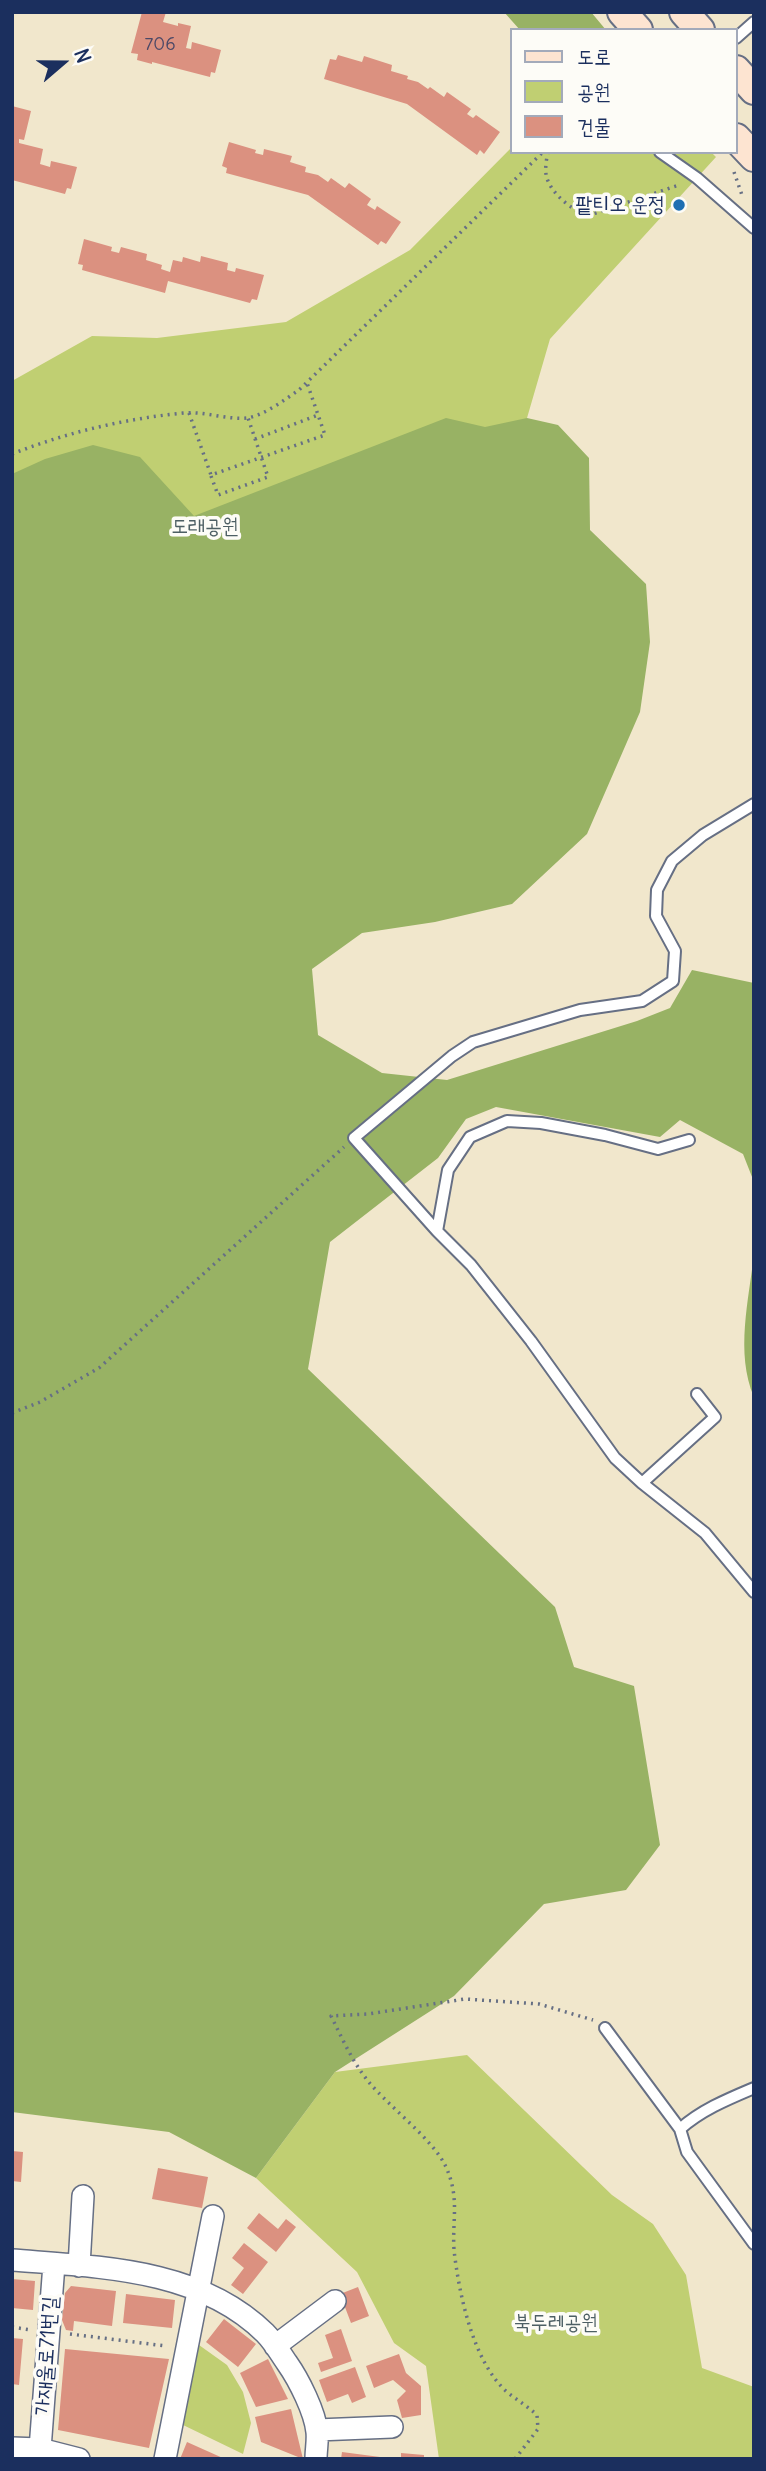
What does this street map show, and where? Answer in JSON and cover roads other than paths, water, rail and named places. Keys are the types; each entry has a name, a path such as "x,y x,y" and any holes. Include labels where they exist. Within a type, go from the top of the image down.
{"main road":[{"path":"622,12 636,28"},
{"path":"684,12 698,28"},
{"path":"738,72 754,90"},
{"path":"738,145 743,163"}],"street":[{"path":"79,2266 83,2196"},
{"path":"165,2459 213,2216"},
{"path":"12,2260 163,2278 223,2301 265,2333 300,2382 317,2431 316,2459"},
{"name":"가재울로71번길","path":"40,2449 54,2264"},
{"path":"275,2346 335,2301"},
{"path":"317,2431 391,2427"},
{"path":"12,2448 40,2449 79,2459"}],"lane":[{"path":"738,36 754,22"},
{"path":"663,154 697,178 754,228"},
{"path":"754,804 703,835 672,862 657,890 656,916 675,951 673,981 642,1001 580,1010 473,1042 452,1056 354,1138 471,1265 531,1341 615,1458 705,1533 754,1592"},
{"path":"437,1231 448,1170 471,1137 507,1121 541,1123 605,1135 658,1149 689,1140"},
{"path":"642,1483 715,1417 697,1394"},
{"path":"605,2028 680,2129 687,2152 754,2244"},
{"path":"680,2129 689,2120 722,2101 754,2088"}],"place":[{"name":"팥티오 운정","path":"679,205"}],"park label":[{"name":"도래공원","path":"205,527"},
{"name":"북두레공원","path":"556,2323"}]}
